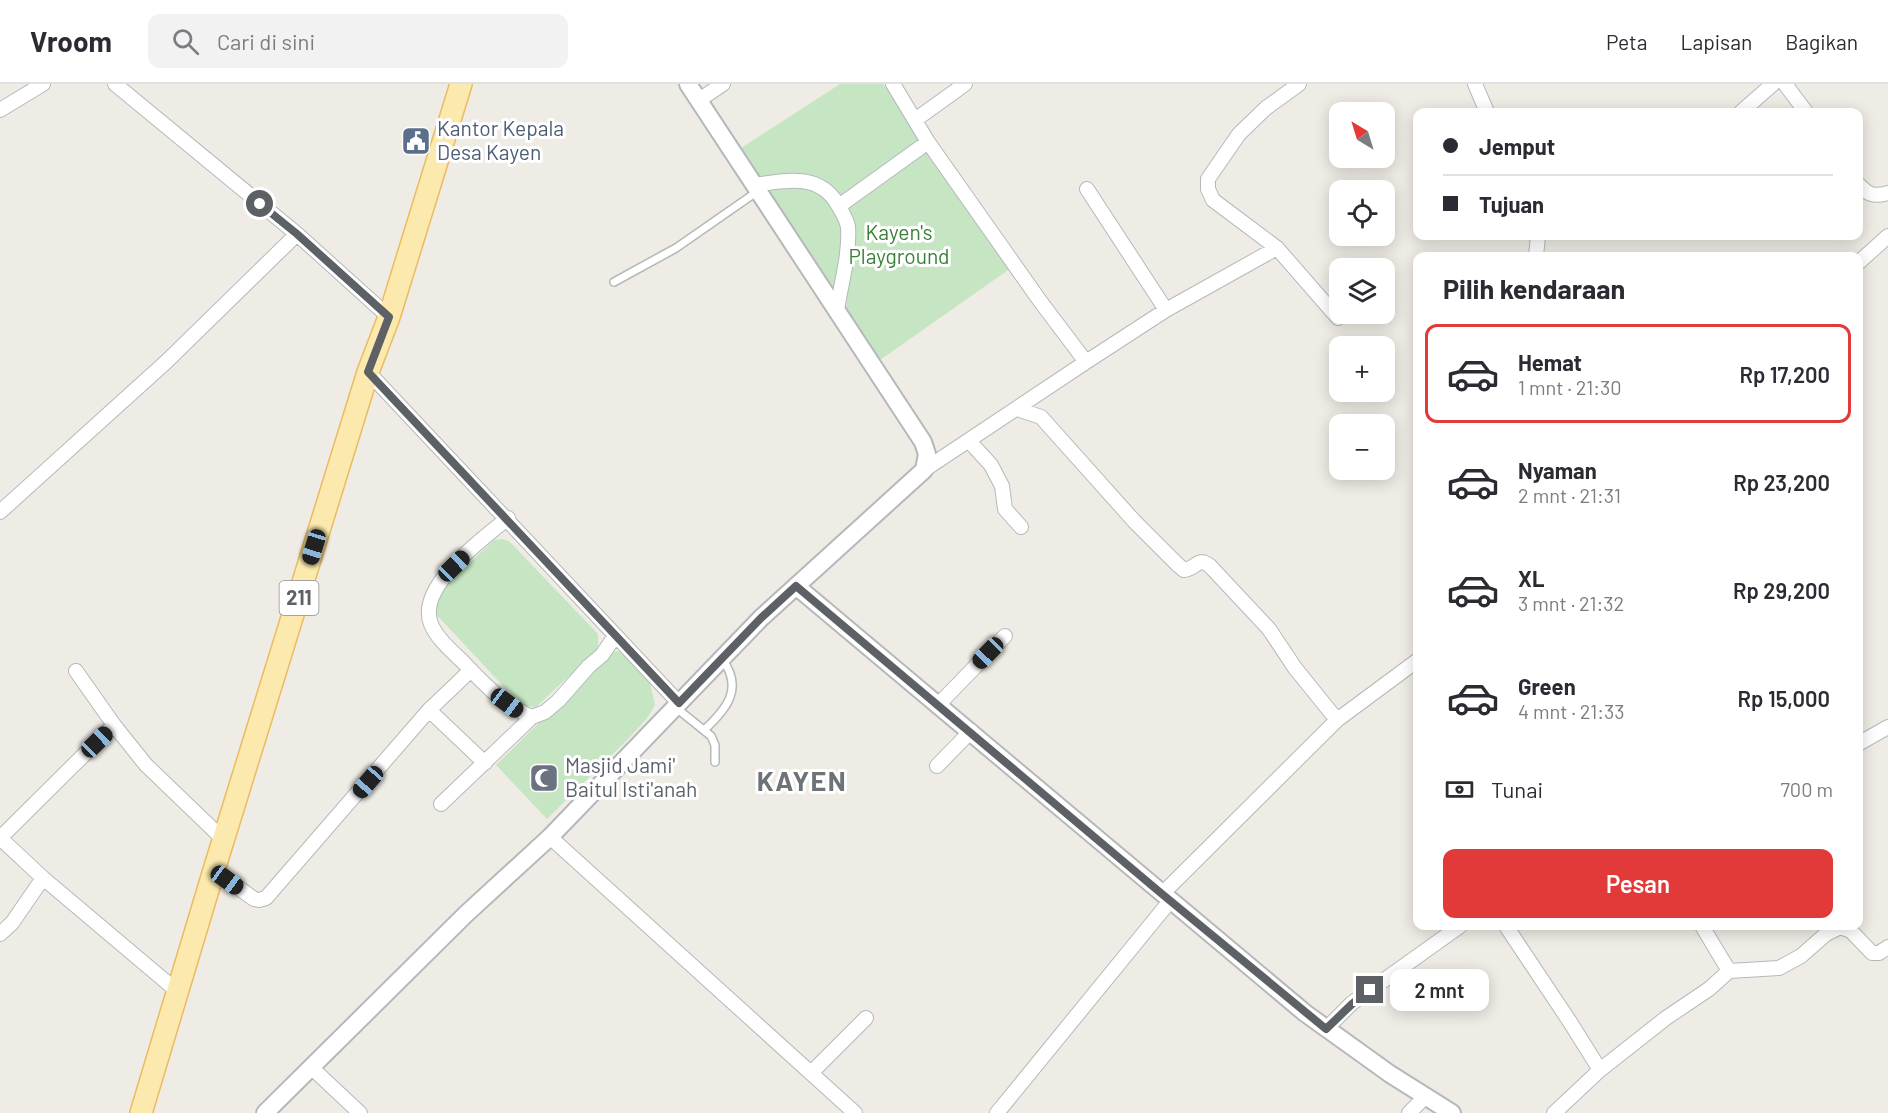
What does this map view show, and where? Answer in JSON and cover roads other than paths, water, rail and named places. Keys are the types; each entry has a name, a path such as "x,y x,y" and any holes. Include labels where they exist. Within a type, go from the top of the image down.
{"main road":[{"name":"211","path":"141,1113 223,839 368,372 389,317 461,84"}],"street":[{"path":"0,110 43,84"},
{"path":"115,84 297,234 389,317"},
{"path":"688,84 923,442 927,454 924,470"},
{"path":"699,100 723,84"},
{"path":"893,84 928,142 1086,362"},
{"path":"915,120 965,84"},
{"path":"1299,84 1266,108 1239,134 1208,179 1208,189 1213,200 1277,248 1329,308"},
{"path":"1475,84 1485,108"},
{"path":"1746,108 1773,84"},
{"path":"1785,84 1803,108"},
{"path":"839,206 928,142"},
{"path":"757,188 785,180 813,183 830,191 848,224 837,310"},
{"path":"1087,189 1166,310"},
{"path":"1863,189 1870,195 1888,193"},
{"path":"0,512 165,362 297,234"},
{"path":"1863,258 1888,236"},
{"path":"265,1113 466,914 550,837 761,618 924,470 1166,310 1277,248"},
{"path":"368,372 508,518 677,705"},
{"path":"1017,409 1041,417 1134,521 1184,570 1200,561 1205,561 1269,629 1295,668 1337,720"},
{"path":"969,441 991,465 1002,486 1005,509 1021,527"},
{"path":"508,518 440,580 432,593 428,608 431,624 471,670 511,706 532,717"},
{"path":"796,586 1326,1029 1390,1074 1452,1113"},
{"path":"441,804 532,717 545,712 558,701 602,655 615,636"},
{"path":"939,704 1005,636"},
{"path":"997,1113 1166,897 1337,720 1413,664"},
{"path":"214,870 254,899 266,898 429,710 471,670"},
{"path":"76,671 146,765 223,839"},
{"path":"429,710 484,763"},
{"path":"114,725 0,838 43,878 177,991"},
{"path":"1863,741 1888,728"},
{"path":"937,766 972,731"},
{"path":"550,837 855,1113"},
{"path":"0,934 12,923 43,878"},
{"path":"1326,1029 1352,1004 1454,930"},
{"path":"1509,930 1600,1070"},
{"path":"1704,930 1729,971"},
{"path":"1554,1113 1600,1070 1666,1018 1709,989 1729,971 1779,968 1801,956 1826,934 1834,930"},
{"path":"1848,930 1872,953 1877,954 1888,947"},
{"path":"812,1072 866,1018"},
{"path":"312,1068 360,1113"},
{"path":"1409,1113 1426,1096"}],"lane":[{"path":"614,282 676,248 757,188"},
{"path":"705,730 730,704 731,670 722,658"},
{"path":"677,705 711,736 715,745 715,762"}],"place":[{"name":"Kantor Kepala Desa Kayen","path":"416,141"},
{"name":"Masjid Jami' Baitul Isti'anah","path":"544,778"}],"district":[{"name":"KAYEN","path":"802,782"}],"park label":[{"name":"Kayen's Playground","path":"899,245"}]}
